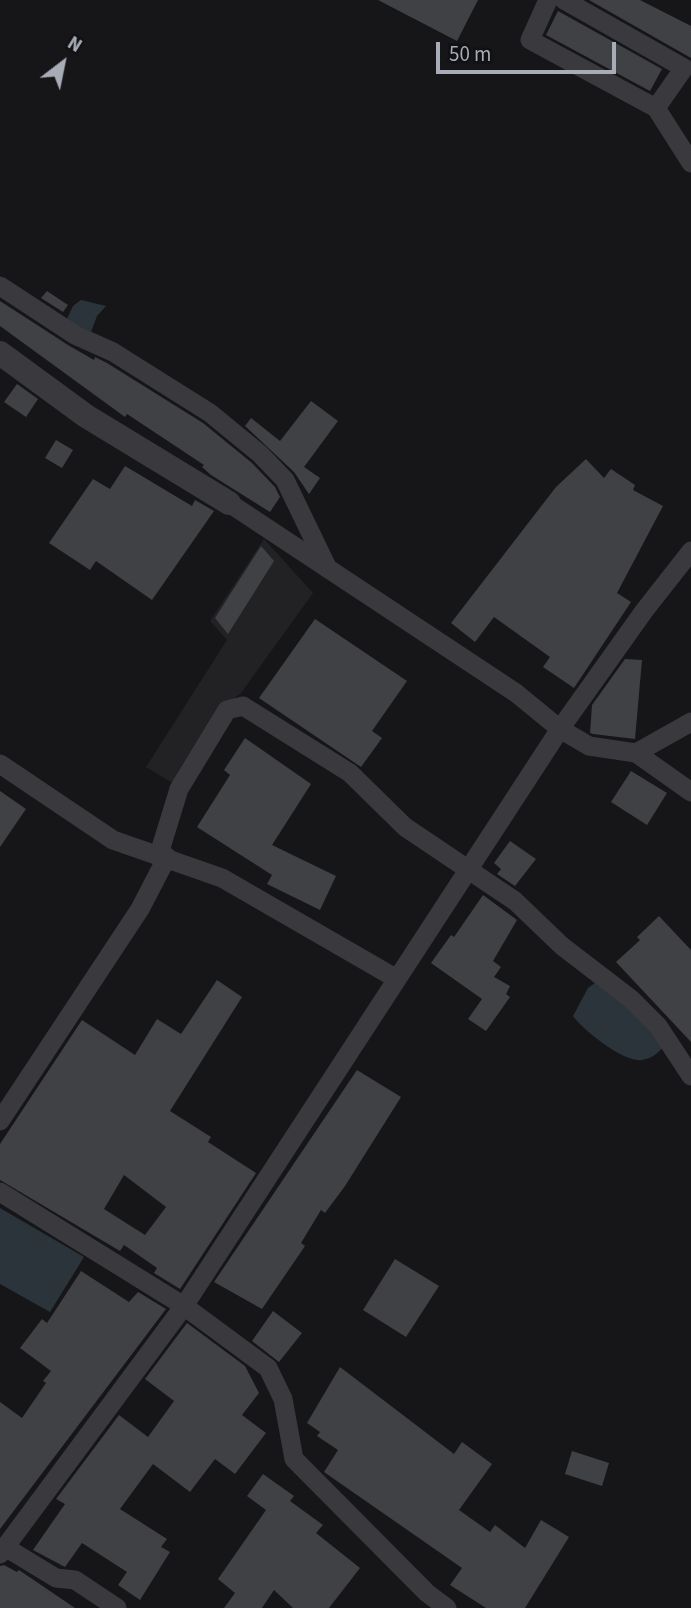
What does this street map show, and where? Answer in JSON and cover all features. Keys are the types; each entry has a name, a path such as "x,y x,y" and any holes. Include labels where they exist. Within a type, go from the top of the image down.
{"street":[{"path":"548,0 530,40 656,108 691,163"},
{"path":"564,0 684,68 656,108"},
{"path":"0,286 75,335 113,352 210,413 260,454 285,480 313,532 328,569"},
{"path":"0,353 86,416 229,503 516,693 560,729 589,746 636,752 691,792"},
{"path":"117,1608 75,1580 56,1578 3,1550 184,1306 560,729 644,611 691,551"},
{"path":"0,1121 140,909 163,855 179,789 227,710 243,706 350,773 405,827 515,901 562,946 631,999 658,1026 691,1076"},
{"path":"636,752 691,722"},
{"path":"0,764 113,840 163,855 222,878 397,979"},
{"path":"0,1192 184,1306 268,1368 283,1399 294,1459 426,1593 447,1608"}],"shaded area":[{"path":"81,300 106,306 97,316 91,332 66,321 73,306"},
{"path":"264,539 313,593 241,693 221,709 176,785 146,767 227,640 210,621"},
{"path":"595,983 617,997 665,1045 658,1053 649,1058 634,1060 604,1044 578,1022 573,1016 588,988"},
{"path":"0,1208 84,1257 50,1312 0,1284"}],"building":[{"path":"378,0 478,0 457,41"},
{"path":"589,0 640,0 691,26 691,58"},
{"path":"558,11 662,69 650,91 546,35"},
{"path":"47,291 68,305 63,312 41,298"},
{"path":"0,301 68,345 94,360 95,357 107,363 203,423 252,463 275,487 280,497 270,512 211,475 202,467 204,465 127,414 125,417 0,326"},
{"path":"17,384 38,399 26,417 4,402"},
{"path":"311,401 338,421 304,467 320,478 309,494 294,472 245,426 251,418 280,441"},
{"path":"56,440 73,450 62,468 45,458"},
{"path":"586,459 604,478 611,469 635,485 633,490 663,506 617,593 631,602 574,688 543,667 550,657 494,617 475,642 451,623 556,487"},
{"path":"125,466 192,506 195,500 214,511 152,600 96,561 90,570 49,543 93,479 110,489"},
{"path":"261,546 274,561 228,634 215,618"},
{"path":"315,619 407,681 372,731 382,738 361,767 259,698"},
{"path":"625,659 642,660 635,739 590,733 592,705"},
{"path":"245,738 311,784 272,845 336,876 320,910 267,884 272,875 197,827 230,775 224,770"},
{"path":"631,771 667,793 647,825 611,802"},
{"path":"0,791 26,809 0,847"},
{"path":"510,841 536,859 515,886 497,874 501,869 494,863"},
{"path":"483,895 517,920 493,961 501,967 494,977 510,986 506,994 510,997 486,1031 468,1019 482,999 431,963 451,935 454,937"},
{"path":"659,916 691,950 691,1042 616,962 640,940 637,937"},
{"path":"217,980 242,997 170,1111 211,1137 208,1142 256,1173 180,1289 154,1273 157,1268 124,1245 120,1251 0,1180 0,1144 82,1020 135,1055 157,1019 181,1034","holes":["124,1175 166,1207 145,1235 104,1209"]},
{"path":"357,1070 401,1097 345,1186 325,1213 321,1210 301,1243 305,1246 262,1309 214,1282"},
{"path":"395,1259 439,1286 406,1337 363,1310"},
{"path":"81,1271 129,1302 138,1292 166,1309 0,1529 0,1402 22,1418 46,1383 43,1381 51,1371 20,1348 42,1319 47,1323"},
{"path":"273,1311 302,1333 279,1362 252,1341"},
{"path":"187,1323 245,1366 259,1393 242,1415 266,1433 235,1474 215,1459 190,1492 153,1464 120,1509 167,1539 161,1547 170,1552 140,1600 118,1585 127,1572 82,1543 65,1567 33,1550 65,1504 56,1499 119,1415 148,1437 174,1401 145,1379"},
{"path":"340,1367 454,1454 462,1442 492,1464 459,1510 490,1532 495,1525 525,1548 541,1520 569,1537 525,1608 486,1608 450,1585 462,1568 324,1472 338,1450 317,1436 320,1432 307,1423"},
{"path":"572,1451 609,1463 602,1486 565,1474"},
{"path":"263,1474 294,1496 290,1501 323,1525 316,1533 360,1568 329,1608 293,1608 274,1590 262,1608 224,1608 235,1593 218,1579 266,1510 247,1496"},
{"path":"4,1565 17,1572 19,1570 75,1608 0,1608 0,1566"}]}
